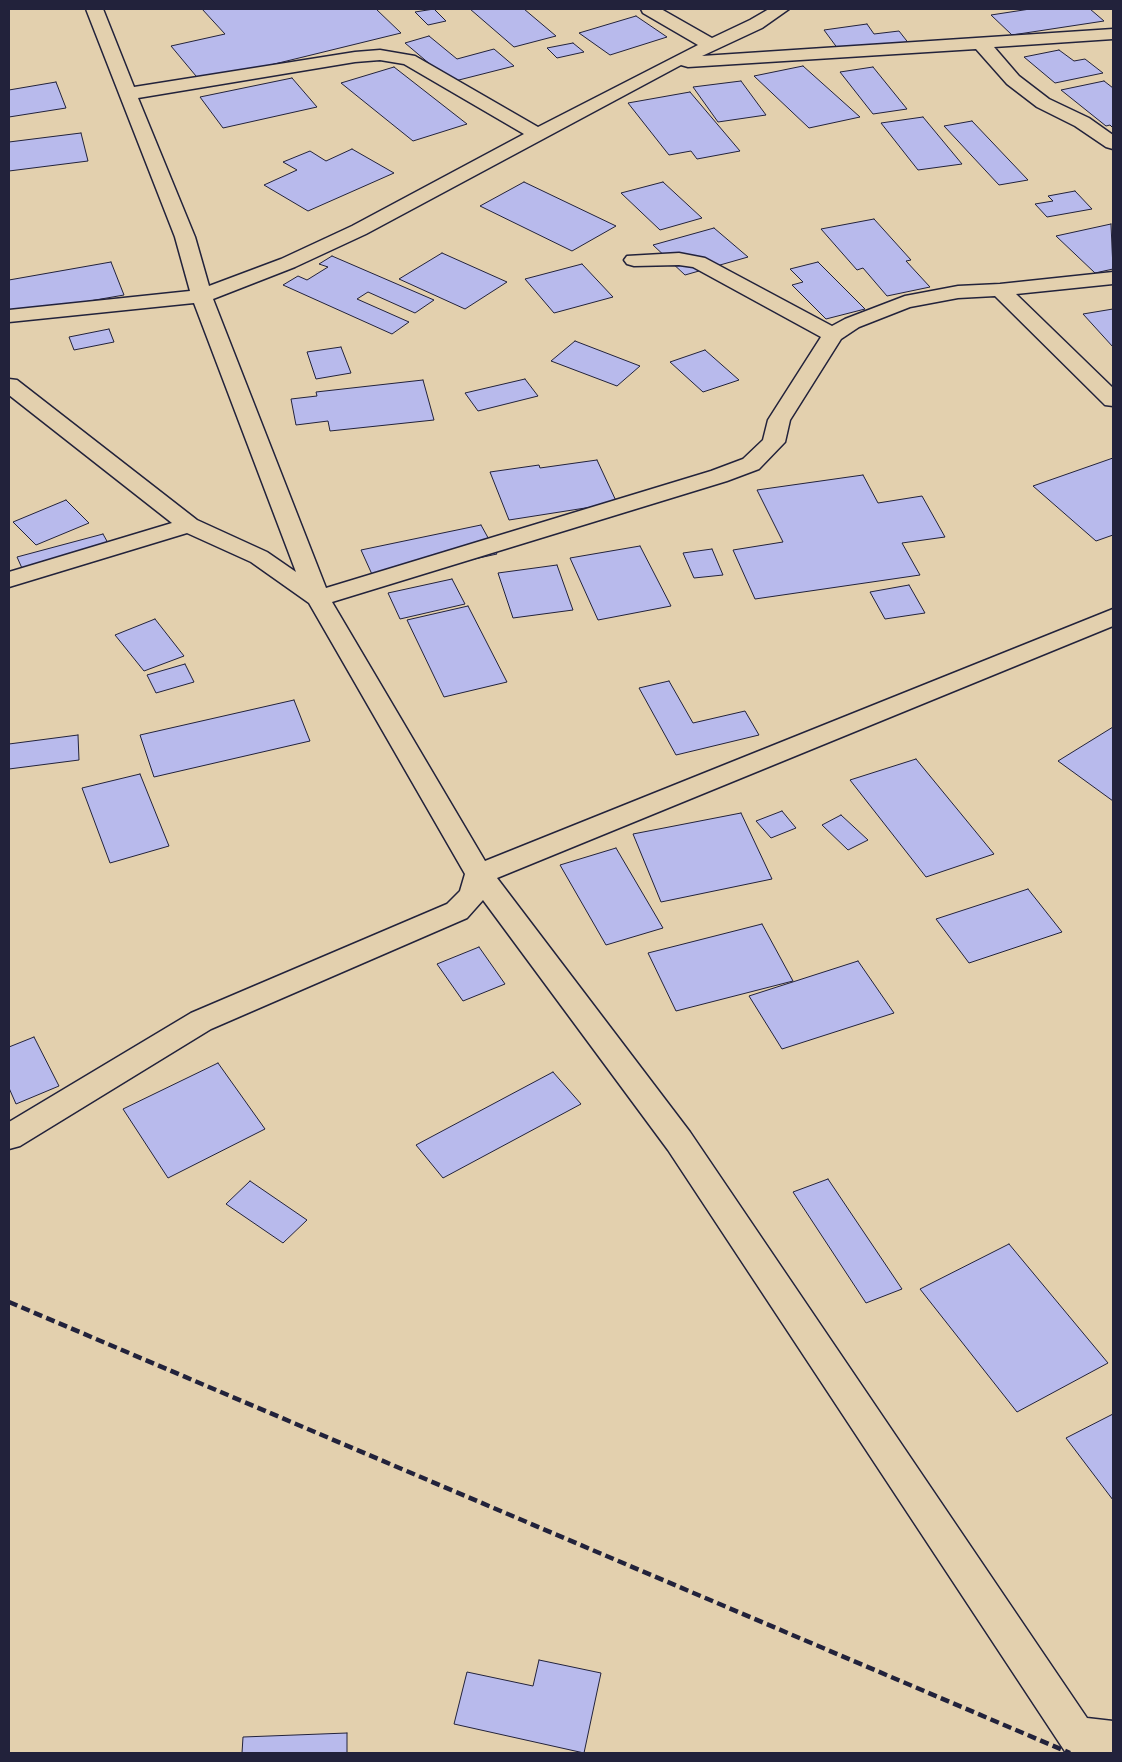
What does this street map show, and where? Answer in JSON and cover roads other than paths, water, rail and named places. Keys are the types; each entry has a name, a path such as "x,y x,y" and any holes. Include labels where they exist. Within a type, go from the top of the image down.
{"street":[{"path":"94,9 185,237 202,296 318,598 479,874 679,1141 1083,1745 1113,1740"},
{"path":"649,9 711,45"},
{"path":"9,316 202,296 288,263 360,230 536,134 670,64 756,24 780,9"},
{"path":"670,64 1113,34"},
{"path":"981,43 1013,80 1028,92 1043,103 1082,122 1113,143"},
{"path":"127,94 356,57 380,55 409,60 536,134"},
{"path":"634,260 679,259 698,262 833,335"},
{"path":"318,598 701,482 751,464 774,442 779,420 833,335 852,323 905,302 958,292 1000,290 1113,278"},
{"path":"1000,290 1113,400"},
{"path":"9,385 189,525 259,557 318,598"},
{"path":"9,580 189,525"},
{"path":"9,1137 201,1021 457,911 472,895 479,874 1113,617"}],"railway":[{"path":"9,1302 1070,1753"}]}
